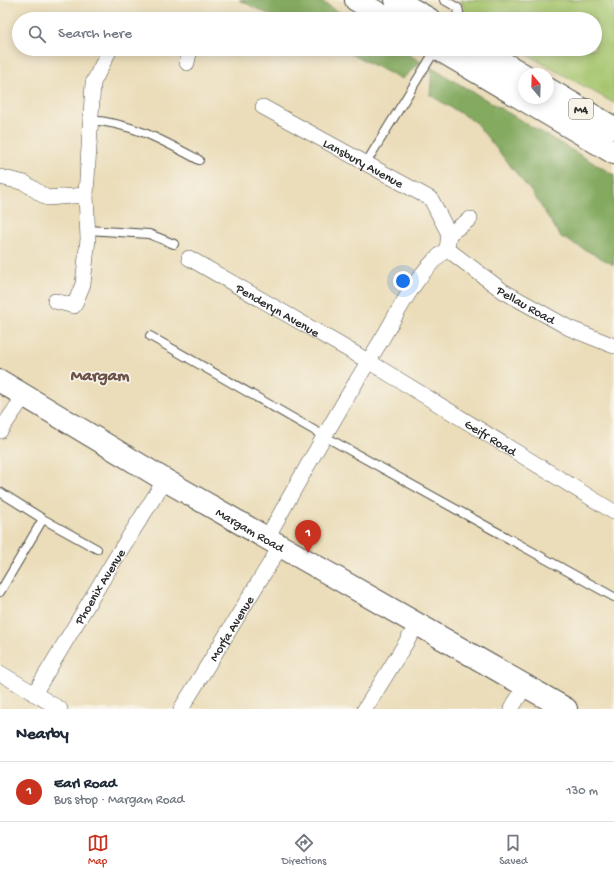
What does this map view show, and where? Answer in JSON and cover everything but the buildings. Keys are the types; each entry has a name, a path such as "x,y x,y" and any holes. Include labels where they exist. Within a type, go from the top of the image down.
{"main road":[{"path":"356,0 376,12"},
{"path":"396,0 417,12"},
{"name":"M4","path":"449,56 614,153"},
{"path":"492,56 518,71"},
{"name":"M4","path":"554,93 614,128"},
{"name":"Margam Road","path":"0,381 165,480 566,709"}],"street":[{"path":"55,301 74,306 83,284 88,230 86,195 89,120 93,83 106,56"},
{"name":"Lansbury Avenue","path":"263,107 366,162 431,199 448,242"},
{"path":"0,177 25,183 47,198 86,195"},
{"name":"Morfa Avenue","path":"187,707 273,542 324,436 418,279 448,242 470,219"},
{"name":"Pellau Road","path":"448,242 503,291 569,328 614,346"},
{"name":"Penderyn Avenue","path":"189,258 368,361"},
{"name":"Geifr Road","path":"368,361 614,512"},
{"path":"0,431 25,395"},
{"name":"Phoenix Avenue","path":"34,694 115,559 165,480"},
{"path":"366,709 417,625"},
{"path":"0,673 60,709"},
{"path":"511,709 526,685"}],"lane":[{"path":"444,0 458,8 458,12"},
{"path":"366,162 435,56"},
{"path":"89,120 109,121 138,129 153,135 199,160"},
{"path":"88,230 149,234 174,244"},
{"path":"150,336 324,436 614,597"},
{"path":"0,492 43,519 97,549"},
{"path":"0,592 43,519"}],"green space":[{"path":"239,0 319,0 339,12 264,12"},
{"path":"460,0 614,0 614,103 554,70 554,68 551,68 530,56 602,56 602,12 464,12 465,9"},
{"path":"354,56 411,56 421,62 402,79"},
{"path":"432,68 614,175 614,265 561,237 533,194 475,122 430,95"}],"place":[{"name":"Earl Road","path":"308,553"}],"district":[{"name":"Margam","path":"100,374"}]}
